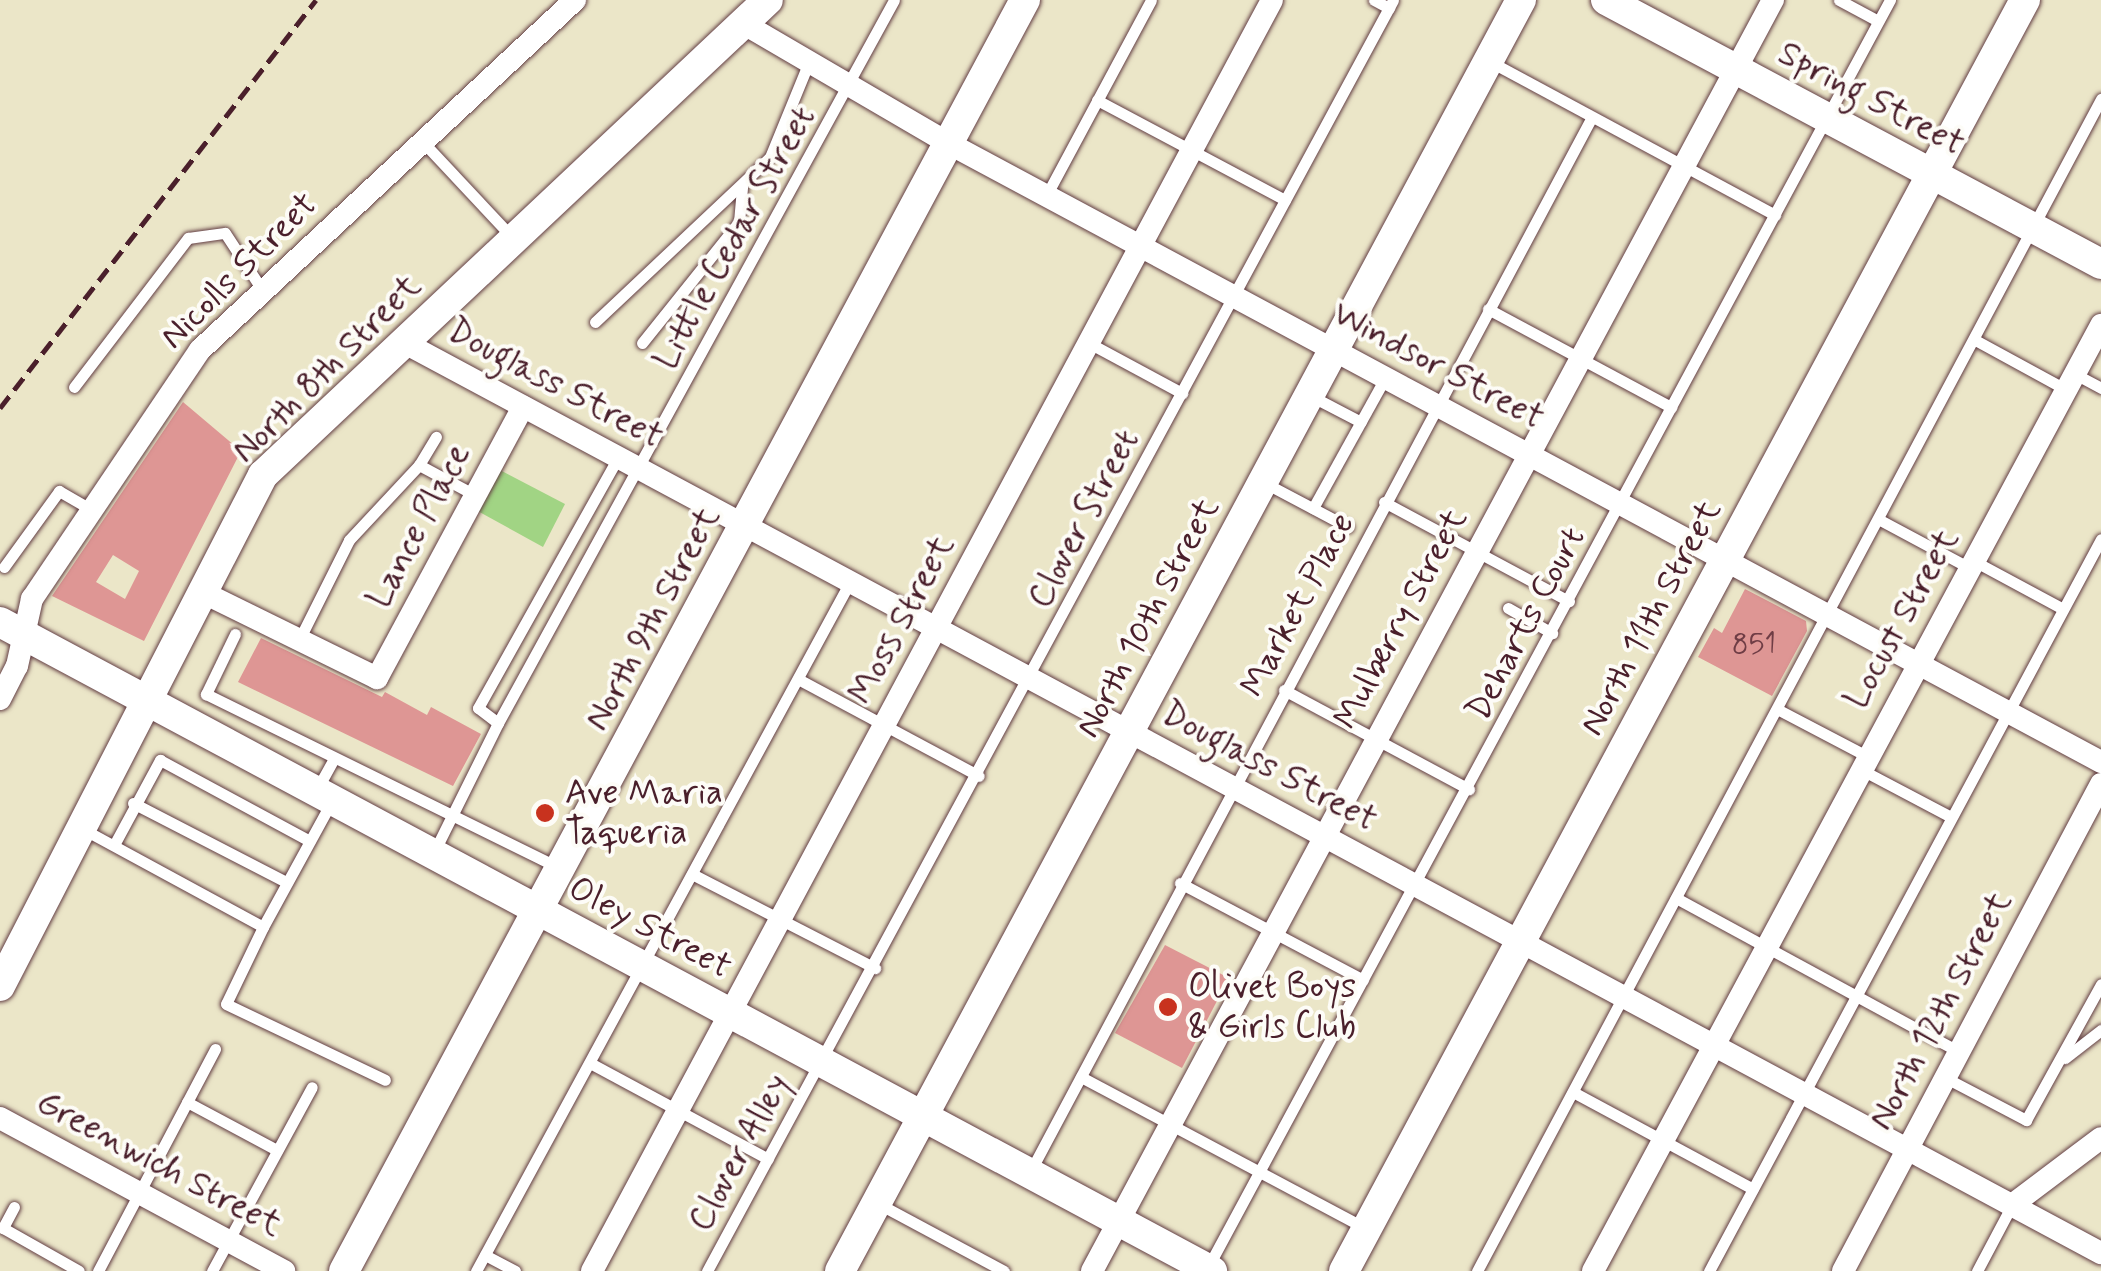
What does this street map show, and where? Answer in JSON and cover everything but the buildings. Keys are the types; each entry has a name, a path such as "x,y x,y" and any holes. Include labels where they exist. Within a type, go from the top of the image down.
{"street":[{"name":"Nicolls Street","path":"0,698 12,628 200,350 574,0"},
{"name":"North 8th Street","path":"0,985 263,475 746,25 768,0"},
{"name":"North 9th Street","path":"344,1271 1025,0"},
{"name":"Moss Street","path":"592,1271 1272,0"},
{"name":"North 10th Street","path":"840,1271 1521,0"},
{"name":"Spring Street","path":"1606,0 2101,264"},
{"name":"Mulberry Street","path":"1092,1271 1772,0"},
{"name":"North 11th Street","path":"1344,1271 2025,0"},
{"name":"Windsor Street","path":"746,25 948,143 2101,762"},
{"name":"Locust Street","path":"1593,1271 2101,324"},
{"name":"Douglass Street","path":"404,343 1625,995 2101,1254"},
{"name":"Lance Place","path":"299,640 377,678 523,407"},
{"path":"202,592 299,640"},
{"name":"Oley Street","path":"12,628 1208,1270"},
{"name":"North 12th Street","path":"1843,1271 2101,784"},
{"name":"Greenwich Street","path":"0,1118 284,1271"},
{"path":"2012,1205 2101,1138"},
{"path":"2093,1271 2101,1254"}],"lane":[{"name":"Little Cedar Street","path":"433,854 498,723 894,0"},
{"path":"1046,196 1151,0"},
{"path":"1374,0 1391,4"},
{"path":"1839,0 1878,21"},
{"name":"Deharts Court","path":"1208,1270 1890,0"},
{"name":"Clover Street","path":"822,1063 1391,4"},
{"path":"1489,61 1774,215"},
{"name":"Little Cedar Street","path":"595,322 770,158 809,62"},
{"path":"1476,1271 1977,341 2101,99"},
{"path":"1097,100 1285,200"},
{"name":"Market Place","path":"1029,1174 1180,883 1592,117"},
{"path":"2086,127 2101,135"},
{"path":"423,142 514,240"},
{"path":"642,343 739,222 742,184"},
{"path":"74,387 188,238 226,233 263,291"},
{"path":"1488,309 1670,407"},
{"path":"1977,341 2071,382 2101,388"},
{"path":"1089,342 1182,393"},
{"path":"1312,508 1385,378"},
{"path":"1309,395 1361,422"},
{"path":"299,640 349,540 419,465 436,436"},
{"path":"498,723 478,708 618,458"},
{"path":"419,465 475,495"},
{"path":"1263,482 1348,527"},
{"path":"4,567 59,491 92,510"},
{"path":"1384,502 1569,601"},
{"path":"1880,520 2063,609"},
{"path":"1708,1271 2005,710 2101,539"},
{"path":"476,1271 850,582"},
{"path":"1508,608 1552,632"},
{"path":"235,634 206,694 333,760 561,869"},
{"path":"798,678 979,776"},
{"path":"1284,690 1469,789"},
{"path":"1777,709 1949,816"},
{"path":"114,845 133,803 160,760 310,842"},
{"path":"333,760 310,842 226,1004 385,1080"},
{"path":"133,803 286,882"},
{"path":"82,828 263,927"},
{"path":"692,874 875,968"},
{"path":"1180,883 1363,980"},
{"path":"1676,898 1958,1052"},
{"path":"1944,1077 2026,1120 2101,984"},
{"path":"2060,1062 2101,1030"},
{"path":"98,1271 215,1049"},
{"path":"590,1063 768,1159"},
{"name":"Clover Alley","path":"707,1271 822,1063"},
{"path":"1081,1077 1366,1230"},
{"path":"212,1271 312,1088"},
{"path":"1573,1092 1753,1189"},
{"path":"187,1102 278,1150"},
{"path":"877,1203 1004,1271"},
{"path":"1977,1271 2012,1205"},
{"path":"14,1207 3,1228 79,1271"},
{"path":"0,1245 8,1232"},
{"path":"485,1255 515,1271"},
{"path":"973,1271 980,1258"}],"green space":[{"path":"496,468 565,504 543,547 474,509"}],"railway":[{"path":"0,408 316,0"}],"place":[{"name":"Ave Maria Taqueria","path":"545,813"},
{"name":"Olivet Boys & Girls Club","path":"1168,1007"}]}
